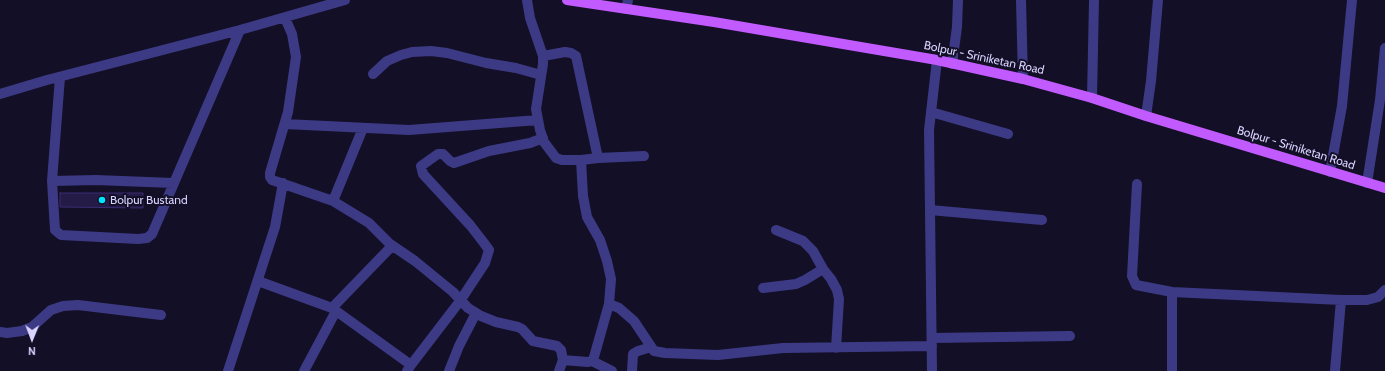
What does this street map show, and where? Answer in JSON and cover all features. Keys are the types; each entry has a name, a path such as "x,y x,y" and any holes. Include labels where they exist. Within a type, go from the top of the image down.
{"main road":[{"name":"Bolpur - Sriniketan Road","path":"567,0 627,4 938,60 1022,79 1092,98 1146,116 1385,188"}],"street":[{"path":"0,94 286,18 345,0"},
{"path":"526,0 543,64 536,109 543,138 550,152 556,158 562,160 644,156"},
{"path":"952,64 957,27 958,0"},
{"path":"1021,0 1022,79"},
{"path":"1092,98 1094,0"},
{"path":"1146,116 1151,81 1158,0"},
{"path":"1330,172 1342,106 1352,0"},
{"path":"286,18 292,34 296,57 288,112 270,173 272,180 332,201 369,223 390,244 415,261 453,292 468,308 476,313 496,322 518,327 533,341 557,346 561,350 563,360 559,371"},
{"path":"60,77 52,181 55,230 58,234 138,239 147,238 152,234 240,30"},
{"path":"1367,183 1380,100 1385,48"},
{"path":"373,74 387,61 401,55 412,52 431,51 454,54 486,63 516,68 541,75"},
{"path":"542,56 565,52 576,56 598,158"},
{"path":"932,371 929,130 938,60"},
{"path":"931,112 1008,134"},
{"path":"285,124 409,130 438,129 538,120"},
{"path":"332,201 363,128"},
{"path":"258,281 334,309 409,368 460,301 485,263 489,250 470,225 423,174 421,166 438,154 444,154 450,162 454,163 489,151 530,143 543,138"},
{"path":"581,160 583,196 587,217 600,240 611,279 609,304 592,360"},
{"path":"52,181 96,180 173,183"},
{"path":"228,371 276,227 283,183"},
{"path":"1137,184 1132,276 1136,285 1144,288 1172,292 1341,300 1367,300 1378,297 1385,290"},
{"path":"930,210 1042,220"},
{"path":"776,230 803,241 813,251 837,290 839,299 836,348"},
{"path":"304,371 334,309 390,248 390,244"},
{"path":"763,288 796,284 823,269"},
{"path":"1172,292 1172,371"},
{"path":"1335,371 1341,300"},
{"path":"609,304 618,308 634,321 654,351 666,353 718,356 783,348 836,348 1070,336"},
{"path":"0,332 6,333 22,331 32,327 51,310 63,306 78,306 161,315"},
{"path":"449,371 459,346 476,313"},
{"path":"632,371 634,354 638,351 651,347"},
{"path":"563,360 588,362 592,360 612,371"}],"building":[{"name":"Bolpur Bustand","path":"60,193 143,193 143,208 60,207"}],"place":[{"name":"Bolpur Bustand","path":"102,200"}]}
